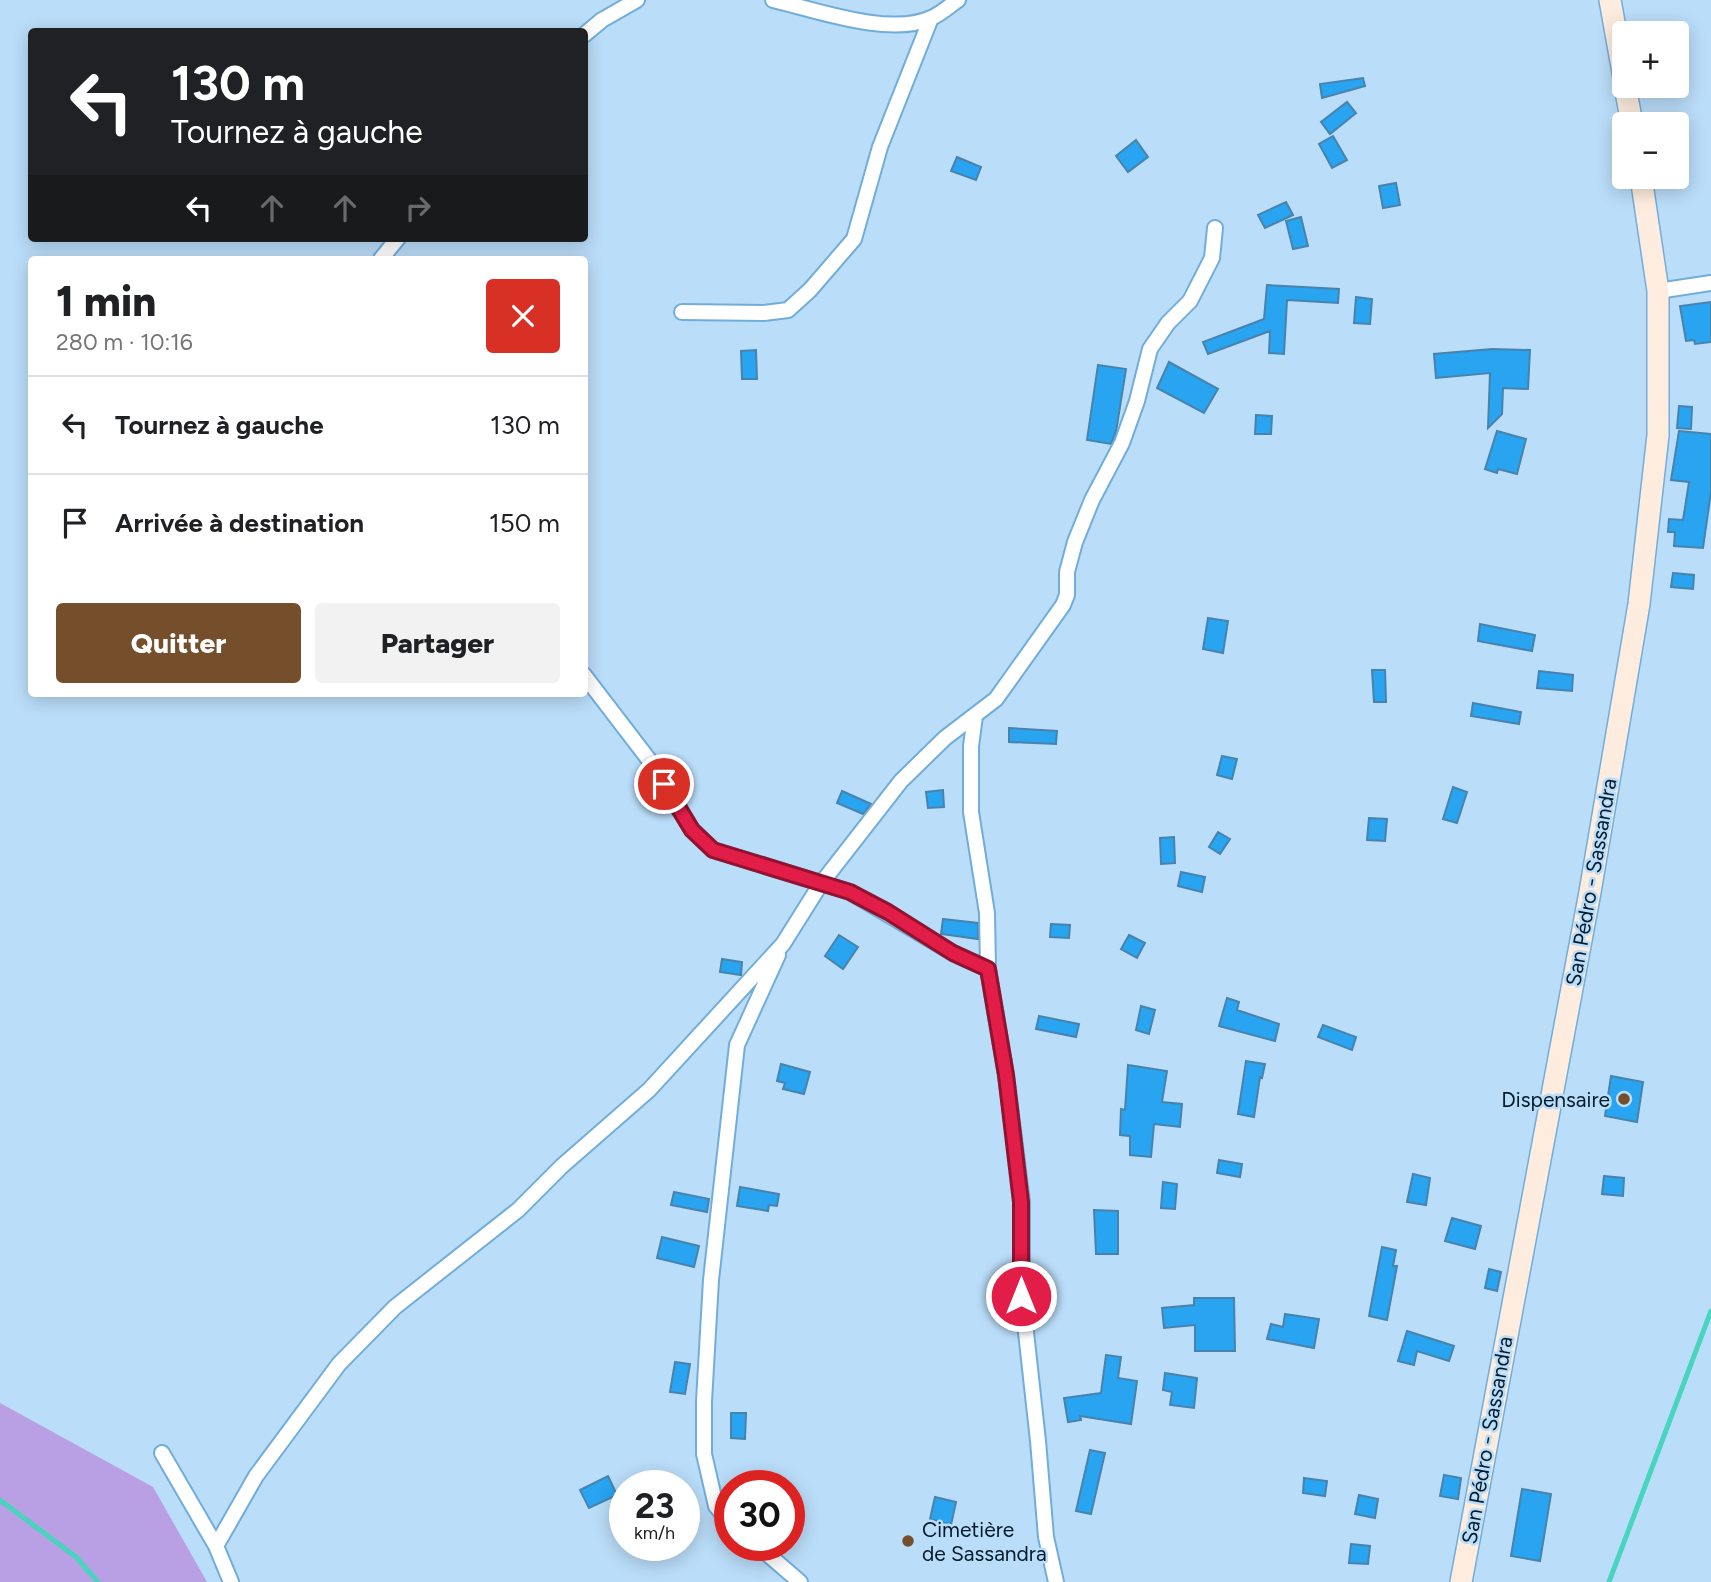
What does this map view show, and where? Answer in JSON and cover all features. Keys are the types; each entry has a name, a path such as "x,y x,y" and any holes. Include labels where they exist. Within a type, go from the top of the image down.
{"main road":[{"path":"1610,0 1614,21"},
{"name":"San Pédro - Sassandra","path":"1461,1582 1623,706 1651,511 1658,435 1658,291 1643,189"}],"street":[{"path":"588,32 602,20 637,0"},
{"path":"773,0 867,22 900,26 931,18 958,0"},
{"path":"682,312 764,313 788,310 810,290 854,240 880,146 931,18"},
{"path":"714,1497 704,1454 704,1401 712,1268 737,1045 783,944 820,885 901,781 945,738 996,699 1063,605 1067,595 1067,572 1075,541 1092,500 1122,443 1137,401 1150,349 1168,323 1190,301 1212,258 1215,228"},
{"path":"383,256 395,242"},
{"path":"1658,291 1711,283"},
{"path":"588,680 656,769 692,830 713,850 820,885 850,892 888,912 953,953 988,969"},
{"path":"975,716 971,746 971,812 987,913 988,969 1006,1075 1021,1202 1021,1296 1046,1536 1056,1582"},
{"path":"216,1546 256,1476 339,1364 395,1307 518,1210 570,1158 649,1090 783,944"},
{"path":"162,1453 216,1546 231,1582"},
{"path":"776,1561 800,1582"}],"shaded area":[{"path":"0,1403 153,1487 207,1582 0,1582"}],"building":[{"path":"1363,78 1365,86 1322,98 1320,84"},
{"path":"1347,102 1356,113 1330,134 1321,122"},
{"path":"1333,136 1347,160 1332,168 1319,144"},
{"path":"1136,140 1148,157 1128,172 1116,156"},
{"path":"957,157 981,167 976,180 951,171"},
{"path":"1396,183 1400,205 1383,208 1379,186"},
{"path":"1286,202 1293,215 1265,228 1258,215"},
{"path":"1301,217 1308,246 1293,249 1286,221"},
{"path":"1267,285 1339,289 1338,303 1287,300 1284,354 1269,353 1270,331 1208,354 1203,342 1264,319"},
{"path":"1356,297 1372,299 1370,324 1354,323"},
{"path":"1711,302 1711,342 1695,344 1694,340 1686,341 1680,306"},
{"path":"1492,349 1530,350 1528,389 1503,388 1502,414 1488,428 1490,373 1436,378 1434,354"},
{"path":"756,350 757,379 742,379 741,351"},
{"path":"1169,362 1218,389 1204,413 1157,388"},
{"path":"1098,365 1126,369 1116,432 1111,444 1087,440"},
{"path":"1679,406 1692,407 1691,429 1677,428"},
{"path":"1256,415 1272,416 1271,434 1255,434"},
{"path":"1497,431 1526,439 1517,474 1485,469"},
{"path":"1679,431 1711,434 1711,492 1703,548 1674,546 1675,532 1668,532 1669,519 1683,520 1689,482 1671,480"},
{"path":"1673,573 1694,575 1693,589 1671,587"},
{"path":"1208,618 1228,621 1223,653 1203,649"},
{"path":"1480,624 1535,635 1532,651 1478,641"},
{"path":"1372,670 1385,670 1386,702 1374,702"},
{"path":"1539,671 1573,675 1572,691 1537,688"},
{"path":"1473,703 1521,712 1519,724 1471,716"},
{"path":"1009,728 1057,731 1056,744 1009,742"},
{"path":"1222,756 1237,759 1232,779 1217,775"},
{"path":"1453,787 1467,792 1457,823 1443,819"},
{"path":"943,790 944,807 928,808 926,792"},
{"path":"842,791 871,804 863,814 837,803"},
{"path":"1369,818 1387,819 1385,841 1367,840"},
{"path":"1218,832 1230,839 1220,854 1209,847"},
{"path":"1174,837 1175,863 1161,864 1160,838"},
{"path":"1181,872 1205,877 1202,892 1178,886"},
{"path":"943,919 978,923 978,939 941,934"},
{"path":"1051,924 1070,925 1069,938 1050,937"},
{"path":"839,935 858,947 843,969 825,956"},
{"path":"1129,935 1145,943 1137,958 1121,949"},
{"path":"722,959 742,962 741,975 720,972"},
{"path":"1227,998 1239,1002 1237,1010 1279,1024 1275,1041 1219,1026"},
{"path":"1141,1006 1155,1010 1149,1034 1136,1030"},
{"path":"1039,1016 1079,1024 1076,1037 1036,1029"},
{"path":"1323,1025 1356,1037 1352,1050 1318,1037"},
{"path":"1246,1061 1265,1064 1262,1078 1260,1077 1254,1117 1238,1114"},
{"path":"781,1064 810,1072 804,1094 783,1089 785,1083 777,1081"},
{"path":"1128,1065 1167,1071 1162,1102 1182,1104 1180,1127 1154,1124 1151,1157 1130,1155 1130,1136 1120,1135 1121,1109 1125,1110"},
{"name":"Dispensaire","path":"1611,1076 1643,1082 1637,1122 1605,1116"},
{"path":"1219,1160 1242,1164 1240,1177 1217,1173"},
{"path":"1413,1174 1430,1178 1426,1205 1407,1202"},
{"path":"1604,1176 1624,1178 1623,1196 1602,1194"},
{"path":"1163,1182 1177,1184 1175,1209 1161,1208"},
{"path":"740,1187 779,1194 777,1206 769,1205 768,1211 737,1206"},
{"path":"674,1192 709,1199 707,1212 671,1205"},
{"path":"1094,1210 1118,1211 1118,1254 1096,1254"},
{"path":"1452,1218 1481,1226 1475,1249 1445,1241"},
{"path":"662,1237 699,1246 694,1267 657,1258"},
{"path":"1382,1247 1396,1250 1393,1266 1397,1266 1387,1320 1369,1316"},
{"path":"1489,1269 1501,1272 1497,1291 1485,1288"},
{"path":"1194,1298 1234,1298 1235,1351 1195,1351 1195,1325 1164,1328 1162,1308 1194,1305"},
{"path":"1285,1314 1319,1319 1314,1348 1267,1339 1271,1324 1283,1327"},
{"path":"1407,1331 1454,1346 1449,1361 1417,1351 1414,1365 1398,1361"},
{"path":"1106,1355 1121,1357 1118,1378 1137,1381 1131,1424 1080,1416 1081,1420 1068,1422 1064,1398 1101,1393"},
{"path":"675,1362 690,1364 685,1394 670,1392"},
{"path":"1165,1373 1197,1378 1194,1408 1170,1405 1172,1392 1163,1390"},
{"path":"731,1413 746,1413 745,1439 731,1438"},
{"path":"1090,1450 1105,1453 1091,1514 1076,1511"},
{"path":"1444,1475 1461,1478 1458,1499 1440,1496"},
{"path":"608,1476 609,1478 609,1499 589,1508 580,1490"},
{"path":"1304,1478 1327,1481 1325,1496 1303,1493"},
{"path":"1522,1489 1551,1494 1540,1561 1511,1556"},
{"path":"1359,1495 1378,1499 1375,1518 1355,1514"},
{"path":"935,1497 956,1502 951,1525 930,1519"},
{"path":"1351,1544 1370,1546 1368,1564 1349,1563"}],"waterway":[{"path":"1609,1582 1711,1311"},
{"path":"0,1500 76,1557 98,1582"}],"place":[{"name":"Dispensaire","path":"1624,1099"},
{"name":"Cimetière de Sassandra","path":"908,1541"}],"route":[{"path":"664,784 692,830 713,850 820,885 850,892 888,912 953,953 988,969 1006,1075 1021,1202 1021,1296"}]}
